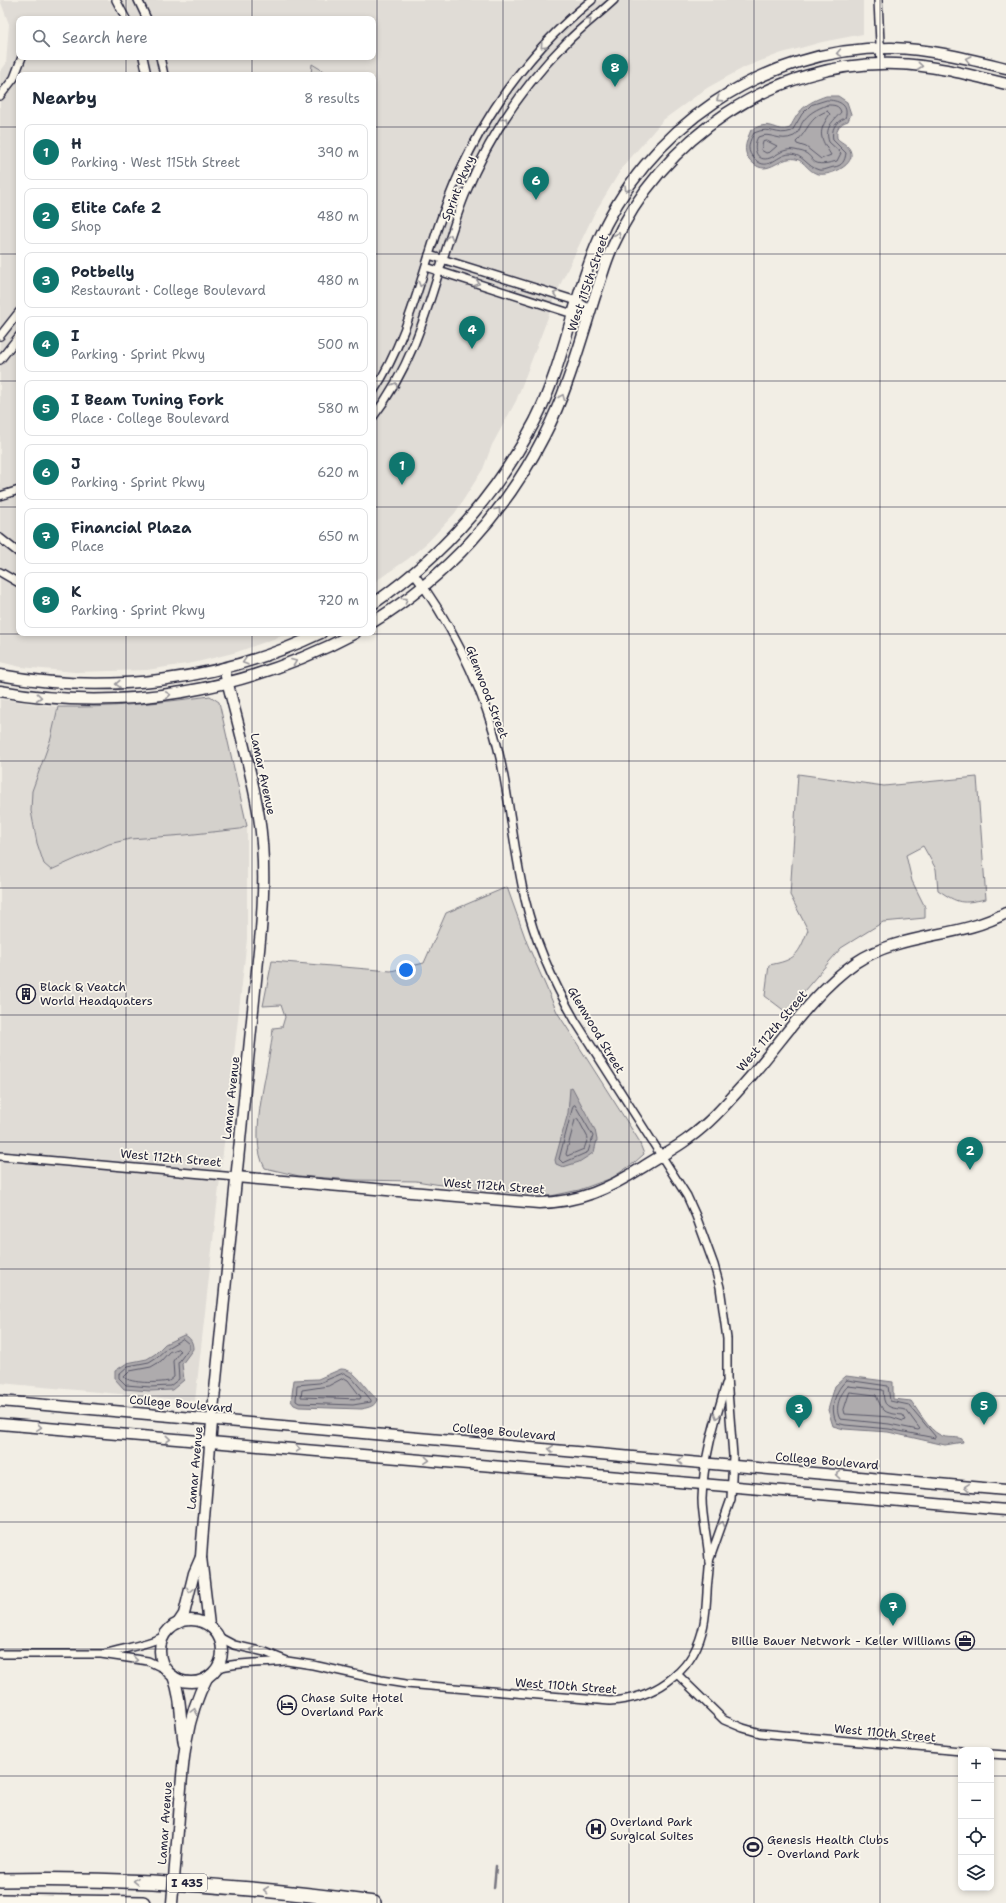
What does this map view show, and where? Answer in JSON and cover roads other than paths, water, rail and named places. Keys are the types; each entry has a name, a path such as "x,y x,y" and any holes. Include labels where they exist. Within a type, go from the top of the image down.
{"highway":[{"name":"I 435","path":"0,1880 84,1879 205,1884 374,1903"},
{"path":"0,1902 143,1903"}],"street":[{"path":"116,0 124,16"},
{"path":"138,0 145,16"},
{"name":"Sprint Pkwy","path":"376,387 387,370 403,336 429,255 455,183 469,152 489,117 530,60 568,21 592,0"},
{"name":"Sprint Pkwy","path":"376,413 394,387 411,354 423,325 461,206 473,176 488,147 513,107 533,79 579,30 614,0"},
{"path":"878,0 881,65"},
{"name":"West 115th Street","path":"376,602 414,574 440,551 467,523 504,475 532,426 546,397 596,246 618,204 643,165 686,124 724,96 753,80 791,64 822,56 880,49 939,53 1006,68"},
{"path":"17,72 21,60"},
{"path":"144,60 146,72"},
{"path":"161,60 163,72"},
{"name":"West 115th Street","path":"376,620 423,587 466,547 482,530 517,484 554,417 564,393 611,250 622,226 653,179 688,142 721,116 745,101 789,82 816,73 842,68 894,64 936,68 1006,84"},
{"path":"0,96 16,74"},
{"path":"429,255 577,301 591,310"},
{"path":"426,267 573,314 591,310"},
{"path":"0,336 16,316"},
{"path":"0,360 16,340"},
{"path":"0,496 16,491"},
{"path":"0,538 16,551"},
{"path":"0,572 16,580"},
{"name":"Glenwood Street","path":"414,574 444,619 457,644 492,729 502,770 526,901 546,962 561,995 576,1022 662,1155 686,1196 696,1216 714,1265 725,1318 727,1378 733,1456 731,1499 709,1561"},
{"path":"0,675 45,682 108,684 166,680 224,668 279,651 314,636"},
{"path":"0,691 57,698 110,700 164,696 228,683 296,661 349,636"},
{"name":"Lamar Avenue","path":"209,1625 201,1557 212,1419 261,930 264,877 262,840 257,805 224,668"},
{"name":"West 112th Street","path":"0,1156 523,1202 554,1203 575,1200 602,1191 621,1181 690,1138 716,1114 819,996 838,977 856,963 880,949 907,941 970,928 983,924 1006,913"},
{"name":"Glenwood Street","path":"677,1674 695,1650 702,1634 709,1561 702,1500 706,1463 727,1378"},
{"name":"College Boulevard","path":"0,1401 1006,1490"},
{"path":"0,1424 1006,1510"},
{"name":"Lamar Avenue","path":"178,1623 184,1614 194,1573 201,1557"},
{"path":"0,1654 102,1654 148,1662 170,1673 189,1682 197,1682 207,1678 218,1668 223,1651 219,1637 209,1625 195,1620 178,1623 167,1631 163,1637 160,1651 161,1658 170,1673"},
{"path":"102,1654 125,1647 144,1645 163,1637"},
{"name":"West 110th Street","path":"219,1637 234,1645 265,1652 287,1661"},
{"name":"West 110th Street","path":"218,1668 240,1663 262,1664 287,1661 313,1664 381,1680 406,1684 610,1701 638,1697 653,1691 669,1682 677,1674 724,1720 760,1733 958,1751"},
{"name":"Lamar Avenue","path":"170,1673 180,1695 180,1721 184,1746"},
{"name":"Lamar Avenue","path":"172,1903 184,1746 198,1697 207,1678"},
{"path":"994,1754 1006,1755"}],"water":[{"path":"826,96 838,96 847,102 851,114 848,121 840,125 837,132 837,138 850,150 850,160 846,165 829,173 819,174 812,172 802,162 796,159 784,160 767,168 761,168 749,159 746,149 751,130 765,125 782,129 790,128 800,111 813,101"},
{"path":"572,1087 595,1130 597,1140 594,1152 579,1162 563,1167 556,1164 555,1160 568,1113 570,1088"},
{"path":"184,1335 191,1340 193,1349 182,1364 184,1380 172,1390 150,1391 124,1389 115,1379 115,1371 127,1363 147,1359 155,1354 165,1344"},
{"path":"341,1369 352,1372 377,1399 373,1405 362,1409 299,1407 294,1405 291,1401 294,1380 318,1379"},
{"path":"846,1376 893,1382 893,1399 911,1401 932,1429 943,1436 962,1439 963,1442 945,1445 888,1432 844,1429 833,1426 828,1410 835,1386"}],"waterway":[{"path":"494,1888 496,1866"}],"place":[{"name":"K","path":"615,87"},
{"name":"J","path":"536,200"},
{"name":"I","path":"472,349"},
{"name":"H","path":"402,485"},
{"name":"Black & Veatch World Headquaters","path":"26,994"},
{"name":"Elite Cafe 2","path":"970,1170"},
{"name":"I Beam Tuning Fork","path":"984,1425"},
{"name":"Potbelly","path":"799,1428"},
{"name":"Financial Plaza","path":"893,1626"},
{"name":"Billie Bauer Network - Keller Williams","path":"965,1641"},
{"name":"Chase Suite Hotel Overland Park","path":"287,1705"},
{"name":"Overland Park Surgical Suites","path":"596,1829"},
{"name":"Genesis Health Clubs - Overland Park","path":"753,1847"}]}
